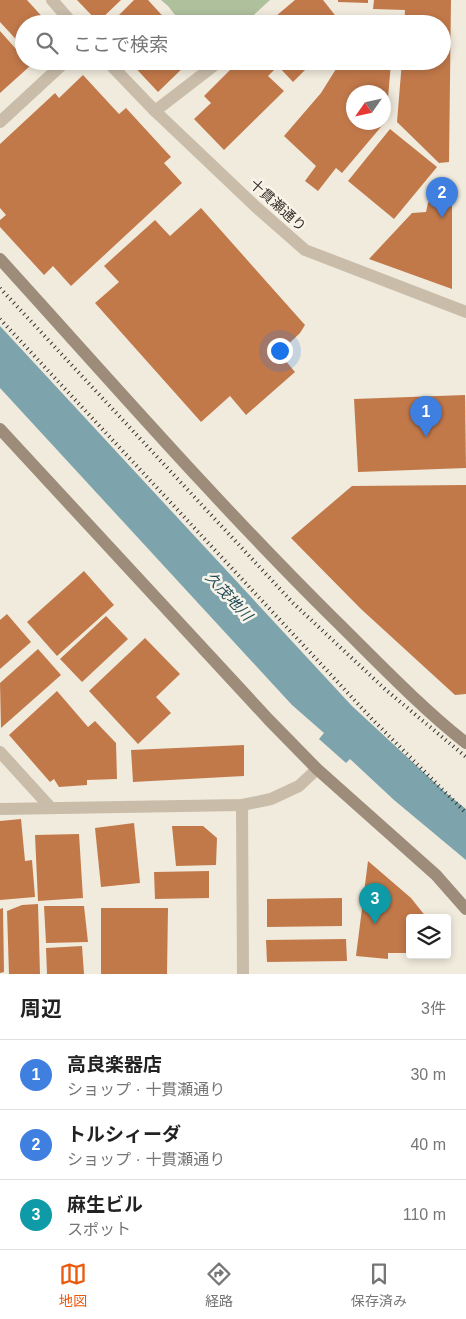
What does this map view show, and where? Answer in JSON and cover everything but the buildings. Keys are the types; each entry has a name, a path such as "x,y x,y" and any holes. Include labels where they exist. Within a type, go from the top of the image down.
{"street":[{"path":"52,0 65,15"},
{"path":"0,122 56,70"},
{"name":"十貫瀬通り","path":"116,70 155,111 304,250 466,312"},
{"path":"155,111 208,70"},
{"path":"0,259 289,574 437,719 466,743"},
{"path":"0,429 269,720 317,768 436,874 466,908"},
{"path":"0,752 51,808"},
{"path":"0,809 242,806 271,800 299,786 317,768"},
{"path":"242,806 243,974"}],"green space":[{"path":"161,0 270,0 254,15 175,15"}],"water":[{"name":"久茂地川","path":"0,326 352,706 446,793 466,809 466,860 394,800 350,759 346,763 319,739 324,733 292,705 0,388"}],"railway":[{"path":"0,288 293,603 386,690 466,757"},
{"path":"0,319 373,720 466,813"}],"place":[{"name":"トルシィーダ","path":"442,218"},
{"name":"高良楽器店","path":"426,437"},
{"name":"麻生ビル","path":"375,924"}]}
